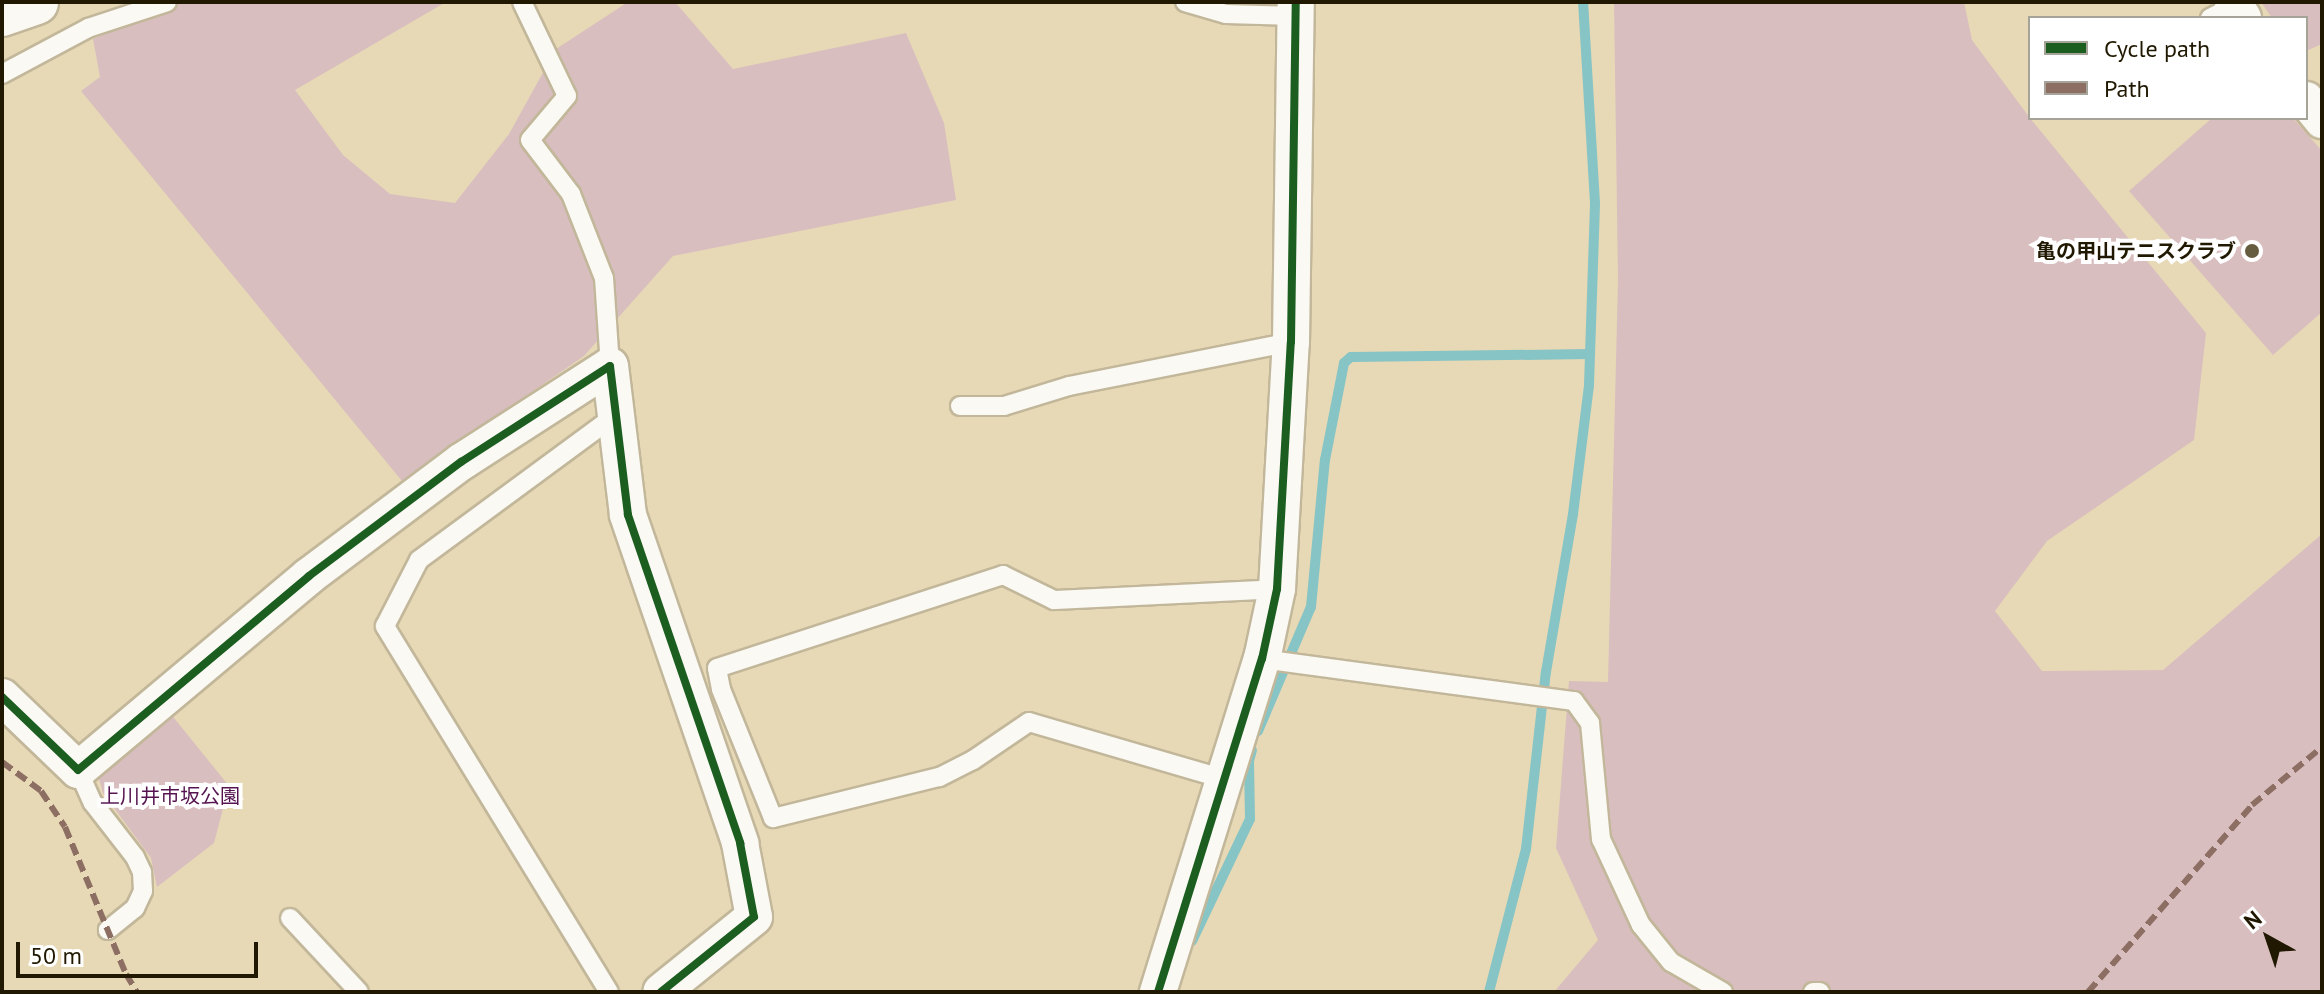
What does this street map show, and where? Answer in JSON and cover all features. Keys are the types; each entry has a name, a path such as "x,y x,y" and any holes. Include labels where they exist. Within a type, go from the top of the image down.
{"highway":[{"path":"2,14 36,2"}],"street":[{"path":"1158,992 1262,659 1277,589 1291,342 1296,9"},
{"path":"2308,102 2322,120"},
{"path":"2,697 78,770 309,576 461,462 610,366 628,515 740,843 754,917 661,992"}],"lane":[{"path":"2,74 88,28 167,2"},
{"path":"522,2 567,96 530,140 571,194 604,278 610,366"},
{"path":"1185,2 1226,14 1296,9"},
{"path":"960,406 1004,406 1069,386 1291,342"},
{"path":"609,992 385,626 419,560 617,414"},
{"path":"1224,779 1029,722 973,760 939,777 773,818 721,689 717,668 1003,575 1054,600 1277,589"},
{"path":"1262,659 1574,701 1590,723 1601,839 1641,925 1671,962 1723,992"},
{"path":"78,770 93,803 135,857 142,872 143,891 135,908 108,930"},
{"path":"290,918 359,992"},
{"path":"1813,992 1820,992"}],"green space":[{"path":"180,2 446,2 295,90 343,155 390,194 455,203 509,134 556,49 628,2 675,2 733,69 906,33 944,123 956,200 673,256 584,356 402,481 81,91 100,77 93,39"},
{"path":"1614,2 1964,2 1972,40 2028,115 2028,120 2032,120 2206,333 2194,440 2047,541 1995,611 2042,671 2163,670 2322,534 2322,992 1554,992 1598,940 1556,848 1569,681 1608,682 1618,280"},
{"path":"2261,2 2322,2 2322,44 2308,50 2308,16 2271,16"},
{"name":"亀の甲山テニスクラブ","path":"2210,120 2295,120 2322,151 2322,312 2273,355 2129,191"},
{"name":"上川井市坂公園","path":"166,708 229,786 214,843 157,887 151,858 103,793 97,772"}],"waterway":[{"path":"1489,992 1526,849 1546,672 1573,514 1589,385 1595,203 1583,2"},
{"path":"1258,731 1311,607 1325,460 1344,363 1351,357 1590,354"},
{"path":"1192,941 1250,819 1249,761 1252,750"}],"marked path":[{"path":"2088,992 2252,805 2322,747"},
{"path":"2,762 41,791 65,827 126,974 137,992"}],"cycle path":[{"path":"1158,992 1262,659 1277,589 1291,342 1296,2"},
{"path":"2,697 78,770 309,576 461,462 610,366 628,515 740,843 754,917 661,992"}],"place":[{"name":"亀の甲山テニスクラブ","path":"2252,251"}]}
